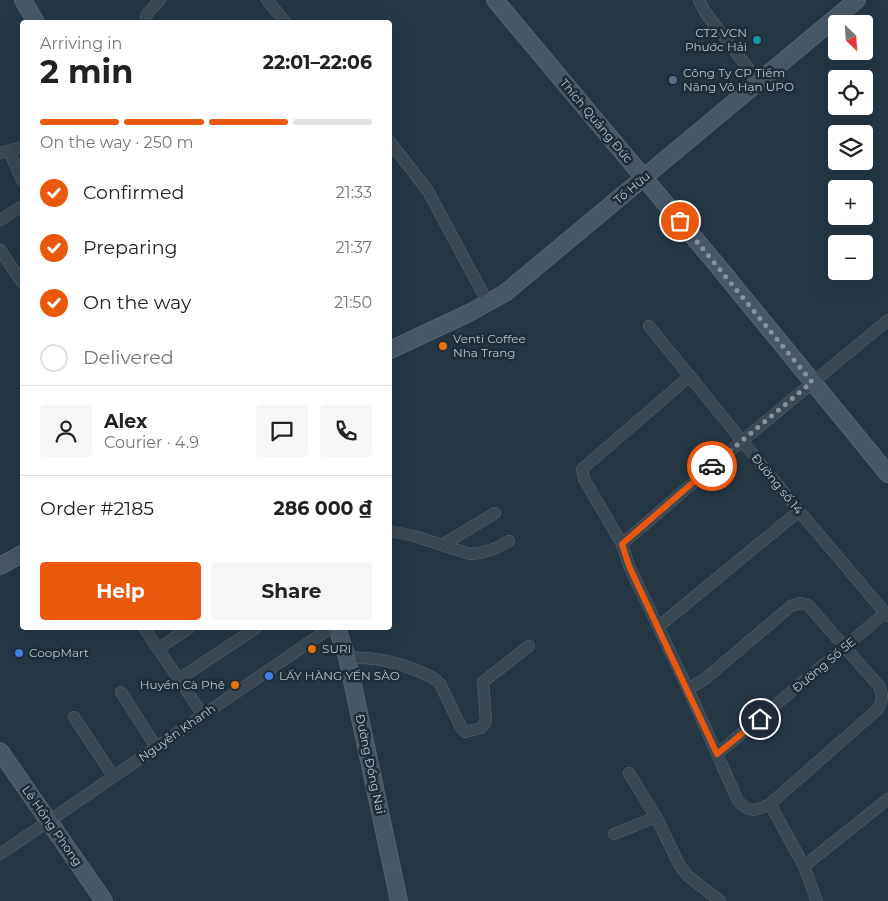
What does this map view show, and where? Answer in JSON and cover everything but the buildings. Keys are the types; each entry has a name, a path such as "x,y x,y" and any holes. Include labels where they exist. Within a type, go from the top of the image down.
{"main road":[{"path":"23,0 35,20"},
{"name":"Thích Quảng Đức","path":"496,0 888,474"},
{"name":"Tố Hữu","path":"392,349 488,304 505,293 857,0"},
{"path":"0,566 20,555"},
{"name":"Đường Đồng Nai","path":"338,630 347,658 399,901"},
{"name":"Lê Hồng Phong","path":"0,751 91,901"},
{"name":"Lê Hồng Phong","path":"0,769 104,901"}],"street":[{"path":"146,20 147,14 160,0"},
{"path":"267,0 283,20"},
{"path":"699,0 758,81"},
{"path":"392,145 428,191 488,304"},
{"path":"20,148 4,152 20,177"},
{"path":"0,220 20,207"},
{"path":"0,250 20,279"},
{"path":"622,544 812,382 888,320"},
{"name":"Đường số 14","path":"649,326 799,511 887,615"},
{"path":"688,689 705,679 791,606 804,603 808,605 879,686 882,692 882,704 770,804 761,809 752,810 744,807 738,801 688,689 629,566 622,544 584,479 582,468 690,376"},
{"path":"658,627 799,511"},
{"path":"442,545 495,513"},
{"path":"392,531 414,536 470,554 481,553 509,541"},
{"name":"Đường Số 5E","path":"717,754 887,615"},
{"path":"146,630 203,715"},
{"path":"159,648 186,630"},
{"path":"179,679 253,630"},
{"name":"Nguyễn Khanh","path":"0,854 327,630"},
{"path":"347,658 382,660 428,674 440,684 461,727 466,732 481,728 486,722 483,682 529,646"},
{"path":"120,692 156,747"},
{"path":"74,717 113,776"},
{"path":"629,773 656,817 680,866 688,876 720,901"},
{"path":"804,866 888,798"},
{"path":"770,804 804,866 817,901"},
{"path":"614,834 656,817"}],"way so far":[{"path":"680,221 812,382 712,466"}],"place":[{"name":"CT2 VCN Phước Hải","path":"757,40"},
{"name":"Công Ty CP Tiềm Năng Vô Hạn UPO","path":"673,80"},
{"name":"Venti Coffee Nha Trang","path":"443,346"},
{"name":"SURI","path":"312,649"},
{"name":"CoopMart","path":"19,653"},
{"name":"LẤY HÀNG YẾN SÀO","path":"269,676"},
{"name":"Huyền Cà Phê","path":"235,685"}],"route":[{"path":"712,466 622,544 629,566 717,754 760,719"}]}
